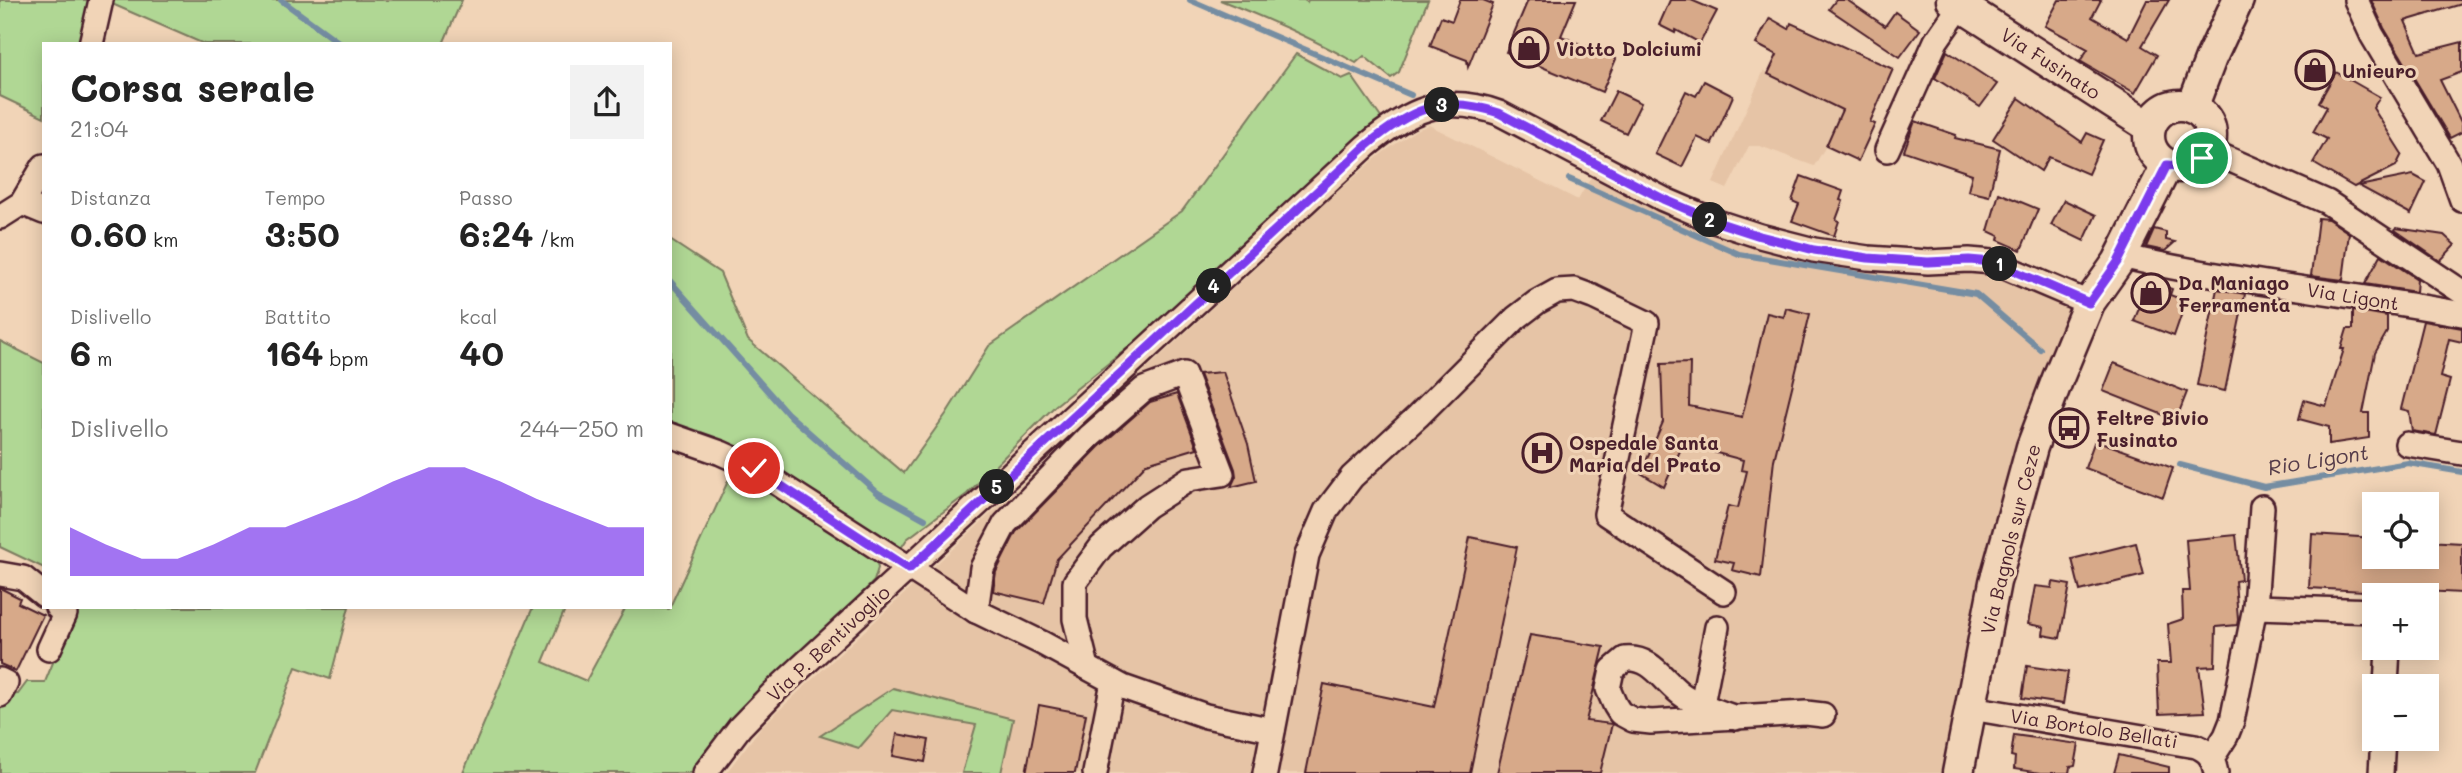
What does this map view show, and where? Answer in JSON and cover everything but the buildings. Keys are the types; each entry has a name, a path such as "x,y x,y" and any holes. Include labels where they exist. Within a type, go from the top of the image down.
{"main road":[{"path":"2192,107 2238,0"},
{"name":"Via Fusinato","path":"1957,2 2150,127"},
{"path":"2182,105 2192,107 2207,121 2211,130 2208,150 2195,164 2186,167 2167,165 2154,153 2150,145 2150,127 2162,111 2182,105"},
{"name":"Via Bagnols sur Ceze","path":"1958,773 1995,582 2021,483 2058,378 2089,303 2121,256 2167,165"}],"street":[{"path":"92,42 101,0"},
{"path":"2356,0 2372,34 2449,164 2462,200"},
{"path":"1887,150 1936,41 1957,2"},
{"name":"Via P. Bentivoglio","path":"705,773 740,727 773,693 1366,146 1401,119 1431,106 1470,105 1499,113 1663,199 1704,218 1760,236 1814,250 1868,258 1993,262 2089,303"},
{"path":"2208,150 2327,202 2462,292"},
{"path":"0,217 22,203 42,169"},
{"path":"22,203 42,211"},
{"name":"Via Ligont","path":"2121,256 2193,272 2388,300 2462,314"},
{"path":"1265,773 1307,555 1326,512 1352,477 1418,416 1516,318 1557,291 1574,290 1647,323 1606,514 1724,592"},
{"path":"976,611 982,568 1005,524 1089,437 1144,389 1184,374 1222,474 1189,480 1147,506 1101,547 1074,582 1075,619 1087,667"},
{"path":"672,436 754,468 976,611 1042,643 1123,688 1206,716 1273,730"},
{"path":"2407,444 2462,453"},
{"name":"Via Bortolo Bellati","path":"2214,765 2232,721 2255,607 2262,507"},
{"path":"0,574 23,578 42,593"},
{"path":"2255,607 2362,611"},
{"path":"50,649 65,614 59,609"},
{"path":"1702,704 1717,627"},
{"path":"1736,719 1682,694 1654,668 1639,660 1625,659 1612,670 1608,689 1620,713 1633,720 1651,722 1736,719 1806,713 1823,715"},
{"path":"0,680 6,683 0,695"},
{"path":"1095,773 1113,682"},
{"name":"Via Bortolo Bellati","path":"1971,708 2185,743 2207,750 2214,765"},
{"path":"2381,773 2382,751"}],"shaded area":[{"path":"1791,23 1866,57 1826,146 1814,166 1760,146 1749,146 1727,189 1713,183 1764,70 1769,74"},
{"name":"Ospedale Santa Maria del Prato","path":"1429,125 1578,200 1591,177 1684,223 1781,255 1828,264 1879,269 1983,271 2009,277 2056,298 2070,309 2073,318 1957,773 726,773 762,726 1334,195 1381,154 1416,130"}],"green space":[{"path":"0,0 101,0 91,42 42,42 42,116 0,96"},
{"path":"103,0 462,0 444,42 199,42"},
{"path":"1220,0 1428,0 1399,72 1391,78 1364,56 1356,63 1289,29"},
{"path":"1296,54 1342,79 1351,75 1384,122 1188,300 1056,405 967,494 907,539 894,559 876,559 878,568 874,581 732,720 692,773 463,773 532,609 565,609 543,662 586,681 625,609 672,609 672,602 735,466 672,436 672,241 720,273 748,340 904,473 989,346 1182,211"},
{"path":"0,341 42,362 42,567 0,547"},
{"path":"77,609 348,609 330,679 296,667 255,773 0,773 0,703 4,695 18,694 27,682 45,682"},
{"path":"893,688 1013,719 1001,773 962,773 976,725 892,710 859,748 820,736"}],"waterway":[{"path":"281,0 338,42"},
{"name":"Rio Ligont","path":"1190,0 1411,95"},
{"name":"Rio Ligont","path":"1569,179 1739,254 1976,294 2040,349"},
{"path":"672,283 787,413 878,493 925,519"},
{"name":"Rio Ligont","path":"2180,465 2264,487 2408,463 2462,472"}],"place":[{"name":"Viotto Dolciumi","path":"1529,48"},
{"name":"Unieuro","path":"2315,70"},
{"name":"Da Maniago Ferramenta","path":"2151,293"},
{"name":"Feltre Bivio Fusinato","path":"2069,428"},
{"name":"Ospedale Santa Maria del Prato","path":"1542,453"}],"route":[{"path":"754,468 909,569 1366,146 1401,119 1431,106 1470,105 1499,113 1619,178 1691,212 1785,244 1841,255 1899,261 1993,262 2089,303 2118,262 2167,165 2186,167 2202,158"}]}
